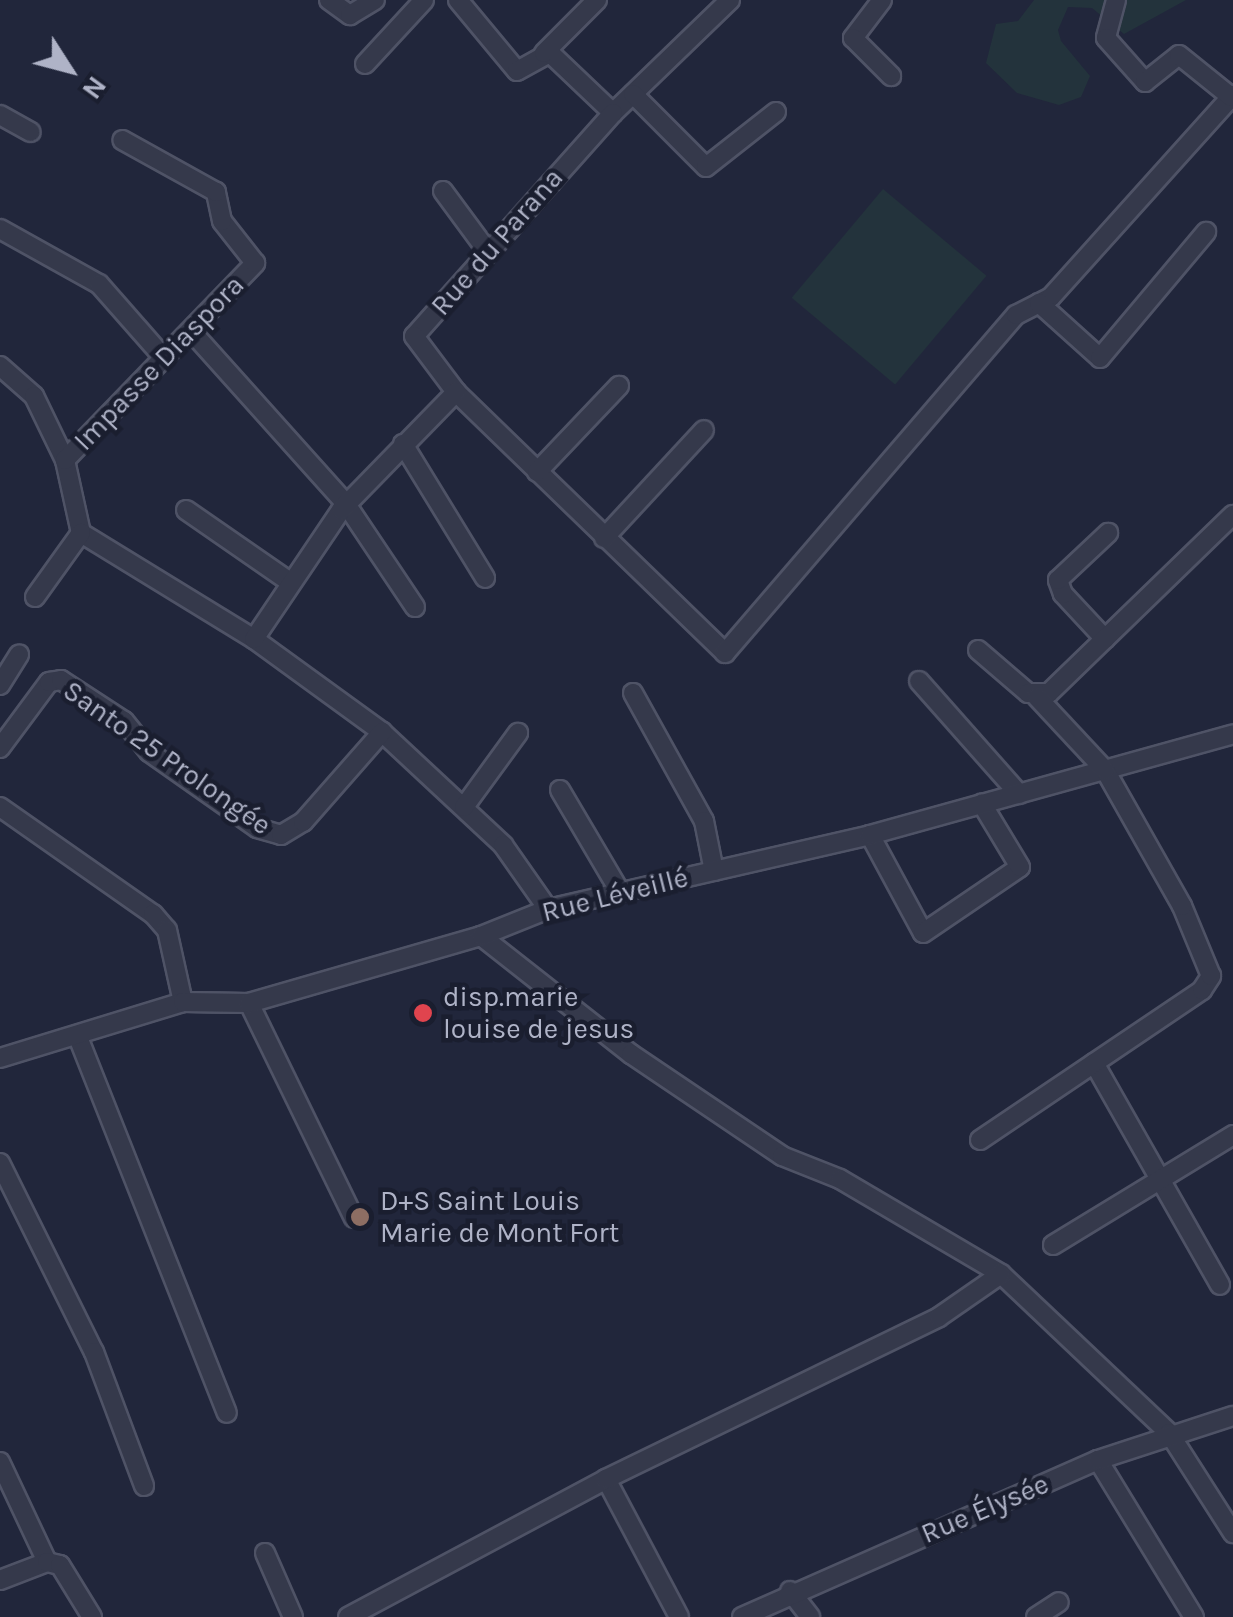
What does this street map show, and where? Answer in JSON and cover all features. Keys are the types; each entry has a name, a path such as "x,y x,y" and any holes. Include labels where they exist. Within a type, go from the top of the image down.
{"street":[{"path":"329,0 350,15 375,0"},
{"path":"365,64 424,0"},
{"path":"458,0 517,71 544,53 597,0"},
{"name":"Rue du Parana","path":"456,392 414,336 613,112 730,0"},
{"path":"882,0 852,38 891,76"},
{"path":"254,640 346,504 456,392 725,653 1016,315 1039,303 1232,96 1179,55 1145,82 1106,38 1116,0"},
{"path":"544,53 613,112"},
{"path":"633,94 706,167 776,112"},
{"path":"0,115 32,132"},
{"name":"Impasse Diaspora","path":"80,533 64,460 254,259 222,221 216,192 122,140"},
{"path":"443,191 488,252"},
{"path":"0,229 110,292 164,358"},
{"path":"1039,303 1100,358 1206,232"},
{"path":"191,330 233,382 346,504 416,608"},
{"path":"0,366 34,396 64,460"},
{"path":"537,472 619,386"},
{"path":"604,538 704,430"},
{"path":"403,444 484,578"},
{"path":"186,510 290,582"},
{"path":"1038,697 1105,639 1233,516"},
{"path":"34,597 80,533 254,640 382,732 504,845 548,909"},
{"path":"1105,639 1063,594 1058,580 1108,533"},
{"path":"978,650 1038,697 1104,770 1182,906 1211,976 1202,990 980,1140"},
{"path":"0,685 19,655"},
{"name":"Santo 25 Prolongée","path":"0,748 49,682 61,680 124,721 149,752 258,828 282,835 303,822 382,732"},
{"path":"920,681 1019,794"},
{"path":"632,693 704,821 714,871"},
{"path":"464,806 518,732"},
{"name":"Rue Léveillé","path":"0,1058 183,1002 249,1003 481,936 548,909 870,836 1233,735"},
{"path":"560,790 620,892"},
{"path":"870,836 923,933 1020,866 982,804"},
{"path":"0,808 153,914 167,930 183,1002"},
{"path":"481,936 631,1054 782,1156 840,1179 1001,1274 1169,1433 1233,1534"},
{"path":"249,1003 354,1218"},
{"path":"78,1037 227,1413"},
{"path":"1094,1063 1163,1178 1220,1286"},
{"path":"1053,1246 1233,1135"},
{"path":"0,1163 94,1352 144,1486"},
{"path":"348,1617 606,1479 940,1317 1001,1274"},
{"name":"Rue Élysée","path":"742,1617 790,1592 1098,1460 1169,1433 1233,1416"},
{"path":"1098,1460 1194,1617"},
{"path":"0,1462 47,1562 66,1571 92,1617"},
{"path":"606,1479 680,1617"},
{"path":"265,1553 291,1617"},
{"path":"0,1580 47,1562"},
{"path":"790,1592 810,1617"},
{"path":"1036,1617 1059,1602"}],"shaded area":[{"path":"1034,0 1186,0 1124,34 1092,8 1068,7 1058,30 1061,41 1090,76 1081,97 1059,105 1017,93 986,63 996,24 1018,21"},
{"path":"883,189 986,276 895,385 792,298"}],"place":[{"name":"disp.marie louise de jesus","path":"423,1013"},
{"name":"D+S Saint Louis Marie de Mont Fort","path":"360,1217"}]}
